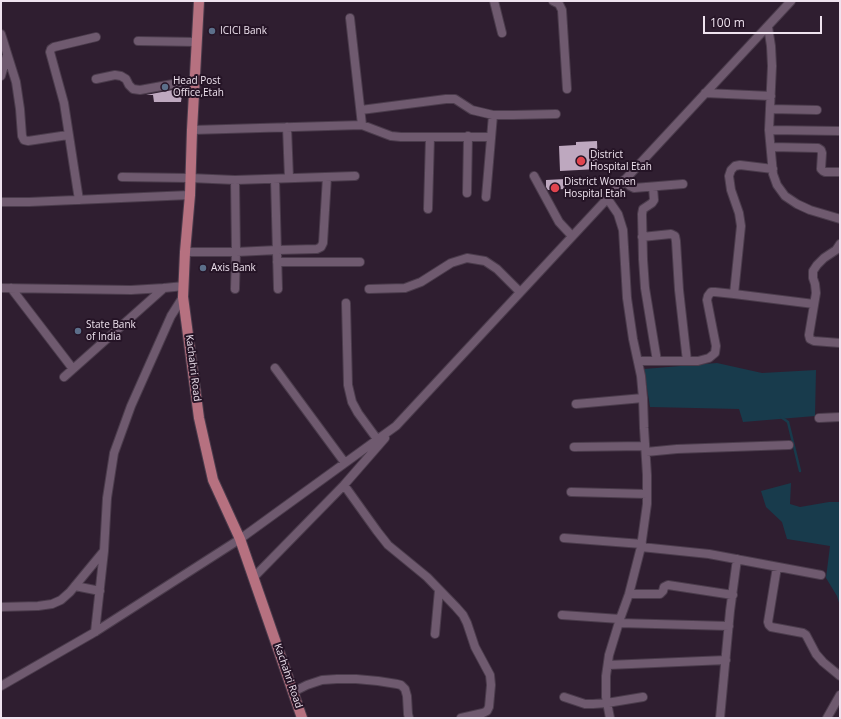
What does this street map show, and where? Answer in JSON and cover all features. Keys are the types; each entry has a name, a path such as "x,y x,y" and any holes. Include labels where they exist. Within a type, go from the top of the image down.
{"main road":[{"name":"Kachahri Road","path":"199,1 190,196 183,297 199,418 213,480 240,539 302,718"}],"street":[{"path":"494,1 502,33"},
{"path":"553,1 559,4 562,10 567,89"},
{"path":"254,577 344,484 520,292 791,1"},
{"path":"350,18 362,126"},
{"path":"768,26 772,66 769,130 773,174 777,185 785,196 796,204 840,219"},
{"path":"1,34 16,82 22,136 24,140 28,141 68,135"},
{"path":"79,200 64,103 50,52 54,47 96,37"},
{"path":"138,41 197,42"},
{"path":"1,76 7,54"},
{"path":"96,79 115,75 121,76 126,79 129,86 133,89 140,90 195,80"},
{"path":"705,93 771,96"},
{"path":"360,110 455,99 472,110 493,114 556,114"},
{"path":"770,110 817,110"},
{"path":"486,197 493,114"},
{"path":"192,130 362,126 391,136 401,137 491,136"},
{"path":"287,127 289,178"},
{"path":"769,130 840,131"},
{"path":"467,194 468,136"},
{"path":"428,209 430,137"},
{"path":"771,147 818,148 822,153 821,169 825,172 840,172"},
{"path":"734,294 741,226 739,213 731,190 729,176 731,170 735,166 740,165 773,168"},
{"path":"122,177 235,180 355,176"},
{"path":"534,176 559,222 572,236"},
{"path":"185,252 236,252 317,249 321,247 323,243 327,177"},
{"path":"275,179 278,289"},
{"path":"235,180 235,289"},
{"path":"624,180 634,188 683,184"},
{"path":"653,187 654,200 643,209 642,237 645,288 657,361"},
{"path":"1,202 190,196"},
{"path":"607,198 618,214 623,230 627,298 641,376 647,494 641,545 629,594 609,655 606,676 606,696 610,718"},
{"path":"642,237 671,234 675,236 687,361"},
{"path":"840,244 836,250 824,258 813,271 816,293 809,335 810,339 814,341 840,343"},
{"path":"369,289 405,288 421,282 451,263 467,258 485,261 497,269 520,292"},
{"path":"277,262 360,262"},
{"path":"1,288 131,290 184,286"},
{"path":"11,288 72,369"},
{"path":"64,377 164,288"},
{"path":"638,361 698,361 708,358 714,353 716,346 707,300 711,292 814,304"},
{"path":"95,632 104,552 107,498 114,453 130,406 171,316 183,297"},
{"path":"346,303 348,385 352,402 377,439"},
{"path":"275,368 345,463"},
{"path":"576,404 643,398"},
{"path":"818,418 840,417"},
{"path":"1,686 95,632 240,539 396,426"},
{"path":"574,447 677,449 789,445"},
{"path":"344,484 388,545 427,577 463,615 475,647 490,675 491,684 489,707 487,711 461,718"},
{"path":"571,492 647,494"},
{"path":"564,538 641,545 709,554 821,575"},
{"path":"1,607 38,606 52,604 61,600 70,592 104,552"},
{"path":"720,718 732,595 737,560"},
{"path":"777,567 768,622 769,625 806,635 816,654 840,676"},
{"path":"629,594 660,594 664,587 668,585 732,595"},
{"path":"75,586 100,591"},
{"path":"435,634 439,590"},
{"path":"562,615 620,621 729,626"},
{"path":"608,664 726,660"},
{"path":"293,692 322,680 364,680 397,684 401,685 408,696 409,718"},
{"path":"827,718 840,695"},
{"path":"564,697 585,704 607,703 643,696"}],"water":[{"path":"717,363 762,373 816,370 815,416 743,422 739,409 650,407 644,369"},
{"path":"791,483 790,504 800,507 829,502 840,502 840,606 837,596 826,578 830,546 787,539 782,522 766,507 761,491"}],"building":[{"path":"183,88 181,102 154,102 153,95 146,95"},
{"path":"597,141 598,169 560,171 559,146 576,145 576,142"},
{"path":"565,179 565,189 548,190 546,187 546,180"}],"waterway":[{"path":"781,417 788,422 800,471"}],"place":[{"name":"ICICI Bank","path":"212,31"},
{"name":"Head Post Office,Etah","path":"165,87"},
{"name":"District Hospital Etah","path":"581,161"},
{"name":"District Women Hospital Etah","path":"555,188"},
{"name":"Axis Bank","path":"203,268"},
{"name":"State Bank of India","path":"78,331"}]}
